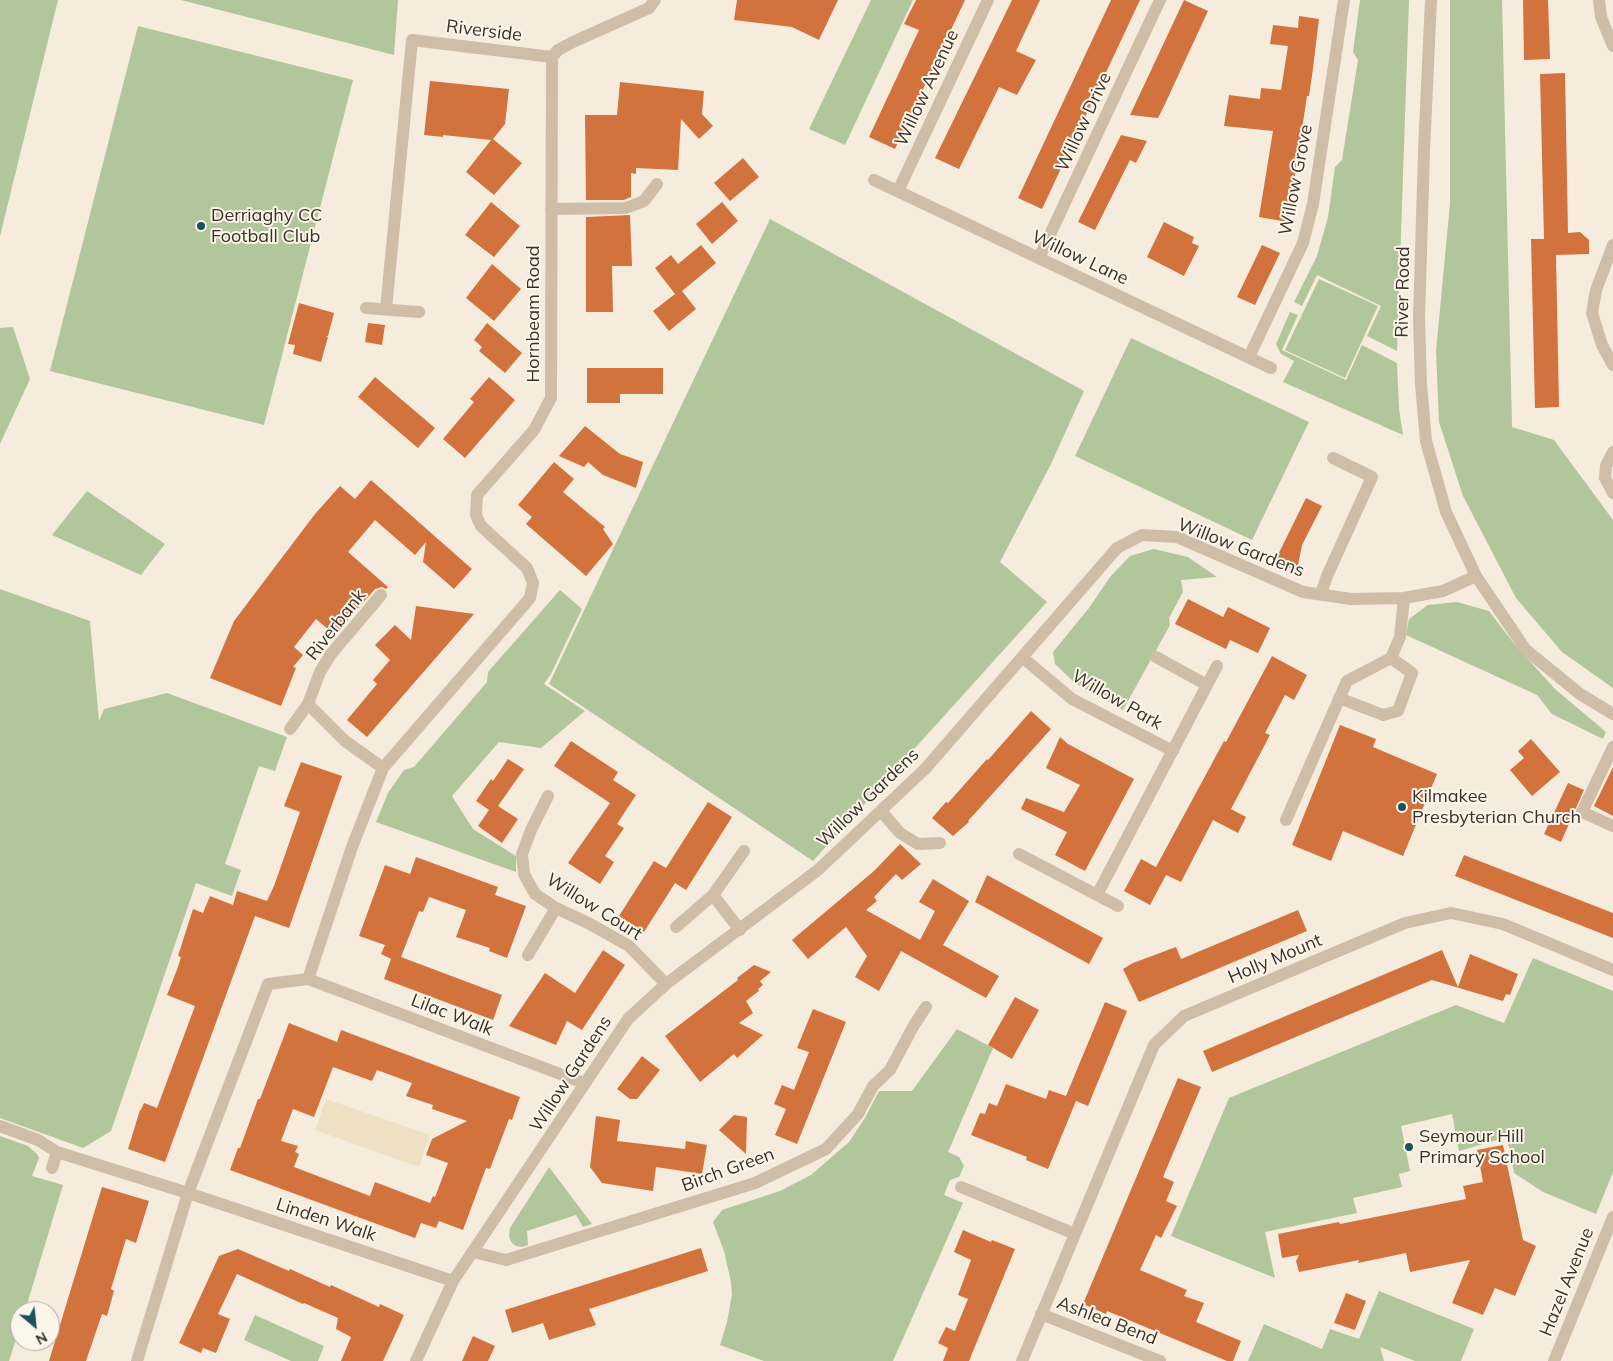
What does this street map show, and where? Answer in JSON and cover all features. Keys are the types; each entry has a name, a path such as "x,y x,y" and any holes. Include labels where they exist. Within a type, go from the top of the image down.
{"street":[{"path":"552,57 558,50 573,42 649,8 655,0"},
{"name":"Willow Avenue","path":"898,191 988,0"},
{"name":"Willow Drive","path":"1039,258 1160,0"},
{"name":"Willow Grove","path":"1249,357 1303,244 1313,204 1344,0"},
{"name":"River Road","path":"1431,0 1420,290 1421,384 1426,441 1446,512 1476,576 1526,650 1580,694 1613,714"},
{"path":"1599,0 1601,17 1613,46"},
{"name":"Riverside","path":"386,309 412,40 552,57"},
{"name":"Hornbeam Road","path":"383,768 530,598 534,583 526,568 480,526 476,515 477,495 534,430 551,398 552,57"},
{"name":"Willow Lane","path":"874,180 1271,368"},
{"path":"551,209 626,208 644,201 657,184"},
{"path":"1613,245 1596,290 1592,313 1602,345 1613,365"},
{"path":"366,308 419,312"},
{"path":"1613,452 1606,466 1605,478 1613,494"},
{"path":"1321,594 1327,576 1372,478 1333,458"},
{"name":"Willow Gardens","path":"416,1361 453,1281 628,1019 666,984 818,870 925,770 1117,548 1142,535 1177,538 1303,592 1351,599 1404,598 1443,591 1476,576"},
{"name":"Riverbank","path":"290,729 308,704 320,672 331,654 381,595"},
{"path":"1286,820 1346,682 1391,658 1400,637 1404,598"},
{"name":"Willow Park","path":"1022,657 1072,699 1172,751"},
{"path":"1156,658 1207,685"},
{"path":"1339,698 1383,715 1398,711 1412,673 1391,658"},
{"name":"Willow Park","path":"1097,895 1217,666"},
{"path":"308,704 346,741 383,768 352,847 308,979"},
{"path":"1613,747 1582,812 1613,826"},
{"name":"Willow Court","path":"548,796 531,830 522,854 524,874 535,894 556,908 590,924 629,946 666,984"},
{"path":"881,811 900,833 918,844 940,843"},
{"path":"676,927 712,895 744,851"},
{"path":"1020,854 1118,906"},
{"path":"712,895 740,930"},
{"path":"528,955 556,908"},
{"name":"Holly Mount","path":"1022,1361 1154,1045 1184,1016 1405,923 1451,913 1503,924 1613,970"},
{"name":"Lilac Walk","path":"188,1192 268,984 308,979 584,1083"},
{"name":"Birch Green","path":"473,1252 506,1260 755,1183 826,1149 858,1114 873,1086 890,1070 914,1024 926,1007"},
{"name":"Linden Walk","path":"0,1126 38,1140 57,1152 188,1192 453,1281"},
{"path":"52,1168 57,1152"},
{"path":"961,1187 1075,1234"},
{"path":"139,1356 188,1192"},
{"name":"Hazel Avenue","path":"1554,1361 1613,1216"},
{"name":"Ashlea Bend","path":"1041,1314 1160,1361"}],"green space":[{"path":"0,0 58,0 0,236"},
{"path":"181,0 398,0 394,55"},
{"path":"871,0 913,0 845,145 809,129"},
{"path":"1360,0 1409,0 1397,351 1367,336 1381,306 1317,275 1302,306 1294,302 1317,256 1328,217 1335,167 1342,160 1358,60 1353,52"},
{"path":"1450,0 1502,0 1512,427 1554,440 1613,520 1613,688 1562,652 1516,598 1463,496 1439,422 1436,351 1450,204"},
{"name":"Derriaghy CC Football Club","path":"138,26 353,80 264,425 50,371"},
{"path":"770,219 1084,391 1051,464 1000,562 1047,602 813,861 549,684"},
{"path":"1319,279 1378,306 1345,378 1285,350"},
{"path":"1290,312 1298,315 1282,350 1346,380 1362,345 1397,363 1399,409 1403,435 1283,382 1294,361 1281,354 1276,344"},
{"path":"13,327 30,379 0,444 0,328"},
{"path":"1131,338 1309,422 1252,540 1075,456"},
{"path":"87,491 165,544 141,575 52,535"},
{"path":"1154,549 1188,557 1217,577 1181,580 1183,592 1169,618 1170,625 1123,710 1075,683 1055,664 1053,652 1089,608 1110,577 1130,556"},
{"path":"0,589 90,621 99,721 104,709 167,693 287,737 275,771 259,766 225,864 241,870 232,896 196,883 111,1131 83,1148 0,1118"},
{"path":"560,590 582,609 551,674 544,684 585,711 541,748 499,742 452,796 473,829 516,856 516,872 376,822 388,793 404,770 414,767 487,682 488,672"},
{"path":"1457,602 1489,611 1515,645 1555,689 1606,732 1603,739 1552,714 1537,695 1406,635 1409,619 1428,605"},
{"path":"1533,958 1613,991 1613,1172 1596,1214 1543,1192 1514,1173 1507,1137 1459,1151 1452,1114 1401,1126 1410,1171 1399,1174 1402,1187 1353,1198 1357,1213 1265,1232 1275,1278 1171,1236 1229,1098 1456,1005 1504,1023"},
{"path":"957,1029 993,1048 948,1152 959,1157 964,1166 959,1177 950,1180 944,1195 963,1203 893,1361 764,1361 720,1345 727,1322 732,1294 724,1251 713,1222 722,1210 780,1191 811,1175 849,1142 865,1118 879,1091 912,1091"},
{"path":"0,1136 28,1146 37,1154 39,1158 32,1176 63,1185 28,1301 10,1301 10,1351 12,1351 9,1361 0,1361"},
{"path":"549,1167 592,1224 583,1227 576,1215 527,1231 528,1245 516,1246 509,1237 510,1228"},
{"path":"1379,1291 1474,1329 1461,1361 1415,1361 1380,1347 1384,1361 1248,1361 1264,1324 1322,1349 1330,1329 1359,1339"},
{"path":"255,1315 324,1346 318,1361 291,1361 244,1340"}],"shaded area":[{"path":"326,1099 430,1135 419,1167 315,1130"}],"building":[{"path":"737,0 838,0 819,40 792,27 734,20"},
{"path":"916,0 965,0 895,149 869,137 919,30 904,24"},
{"path":"1012,0 1040,0 1016,51 1036,60 1017,95 999,87 959,169 935,158"},
{"path":"1111,0 1140,0 1042,209 1018,198"},
{"path":"1184,0 1208,11 1165,104 1158,118 1130,115"},
{"path":"1523,0 1548,0 1550,59 1524,60"},
{"path":"1299,16 1319,19 1309,96 1307,96 1288,222 1259,217 1273,131 1224,126 1229,95 1260,99 1261,88 1281,90 1288,46 1270,44 1273,25 1298,28"},
{"path":"1565,73 1568,233 1580,232 1589,240 1589,254 1556,255 1559,407 1535,408 1531,239 1544,239 1540,74"},
{"path":"430,81 509,89 505,124 493,139 522,163 494,195 466,172 491,140 424,135"},
{"path":"620,82 704,91 702,114 713,126 699,139 681,119 678,170 636,168 636,174 631,173 631,197 624,200 586,200 585,115 617,115"},
{"path":"1121,135 1147,141 1136,163 1130,160 1095,230 1078,222"},
{"path":"743,158 759,177 730,201 714,183"},
{"path":"491,202 520,226 494,257 465,235"},
{"path":"722,202 738,221 712,244 696,224"},
{"path":"630,215 632,266 612,266 613,312 586,312 586,217"},
{"path":"1164,222 1194,237 1192,243 1199,246 1184,276 1147,257"},
{"path":"701,245 716,263 682,291 696,309 669,331 653,311 675,294 655,268 671,255 678,264"},
{"path":"1262,245 1280,253 1255,305 1237,297"},
{"path":"492,264 521,289 494,321 466,298"},
{"path":"299,303 334,313 328,336 326,336 328,337 321,362 293,354 295,345 288,344"},
{"path":"368,323 385,325 382,345 365,342"},
{"path":"487,323 522,353 505,373 479,351 482,347 474,340"},
{"path":"587,368 663,368 663,394 620,394 620,403 587,403"},
{"path":"375,377 435,428 418,448 358,397"},
{"path":"489,377 515,400 465,458 443,439 474,402 470,399"},
{"path":"585,426 620,454 643,462 636,488 603,475 588,462 584,467 559,456"},
{"path":"554,462 574,479 563,492 605,527 603,529 613,544 586,576 526,524 532,517 518,505"},
{"path":"371,480 472,569 454,589 423,562 426,542 415,555 375,520 348,552 388,587 386,589 382,587 375,589 335,635 316,619 294,647 303,655 293,667 296,668 281,706 210,678 234,621 315,514 340,486 355,499"},
{"path":"1306,498 1322,506 1302,545 1297,570 1273,565"},
{"path":"1188,599 1223,617 1228,607 1270,628 1258,653 1230,640 1226,649 1175,624"},
{"path":"416,606 474,614 367,737 347,720 377,684 373,680 390,660 375,645 395,625 411,640"},
{"path":"1272,656 1307,675 1294,700 1285,695 1265,733 1270,735 1231,809 1246,817 1238,833 1213,820 1181,882 1166,875 1150,905 1124,891 1141,859 1156,867"},
{"path":"1031,711 1051,729 969,822 953,836 932,818 988,760"},
{"path":"1340,725 1376,739 1373,747 1437,774 1403,856 1343,831 1331,861 1292,845"},
{"path":"1060,737 1068,744 1134,779 1085,871 1055,855 1067,832 1021,809 1026,798 1064,812 1080,785 1046,768"},
{"path":"1531,739 1560,772 1532,796 1510,770 1524,758 1518,751"},
{"path":"571,741 618,772 613,780 636,795 617,824 624,828 605,856 614,862 600,884 568,863 610,803 554,766"},
{"path":"508,759 524,769 498,806 518,819 502,843 478,826 489,810 476,801"},
{"path":"301,762 342,776 289,928 255,916 165,1162 128,1149 144,1103 157,1108 195,1006 167,995 178,967 181,957 178,956 193,909 203,913 210,896 233,905 237,891 267,901 300,812 284,806"},
{"path":"1613,767 1613,816 1594,806"},
{"path":"1568,783 1584,790 1561,842 1544,834"},
{"path":"708,802 732,817 686,890 675,883 644,932 619,916 654,861 666,868"},
{"path":"900,844 921,864 902,880 896,874 874,897 877,901 866,910 920,940 935,911 919,902 933,879 969,901 943,945 999,976 986,998 901,951 879,991 855,977 867,956 846,927 808,959 792,940 874,871"},
{"path":"1464,855 1613,913 1613,938 1455,876"},
{"path":"416,857 498,887 495,895 526,906 507,958 489,951 490,948 456,937 466,910 429,897 423,912 419,911 401,957 502,995 493,1020 384,979 391,959 381,954 385,945 359,936 385,865 410,874"},
{"path":"987,875 1103,938 1089,964 975,902"},
{"path":"1298,910 1307,931 1139,1002 1123,969 1133,963 1176,947 1181,959"},
{"path":"603,950 625,965 582,1030 567,1021 556,1045 509,1026 545,973 575,993"},
{"path":"1442,950 1458,987 1470,954 1518,974 1510,995 1506,994 1503,1001 1432,980 1212,1072 1203,1051"},
{"path":"754,965 771,972 760,981 763,985 758,989 759,991 746,1001 753,1013 739,1023 763,1035 737,1058 734,1054 700,1082 665,1036 738,980 737,978"},
{"path":"1015,997 1039,1010 1012,1059 988,1045"},
{"path":"1105,1002 1127,1011 1088,1106 1076,1101 1048,1169 1026,1160 1027,1157 971,1135 980,1113 985,1114 989,1103 997,1106 1006,1084 1046,1099 1049,1090 1066,1096"},
{"path":"813,1009 846,1022 797,1144 775,1135 786,1109 774,1104 782,1085 794,1090 809,1052 797,1048"},
{"path":"289,1023 337,1042 341,1030 520,1097 512,1120 509,1119 490,1169 486,1168 463,1230 439,1221 436,1228 421,1223 415,1238 230,1170 258,1099 260,1099","holes":["333,1067 372,1081 377,1070 412,1083 406,1096 433,1105 432,1109 467,1121 432,1139 426,1155 448,1163 435,1197 433,1196 430,1203 375,1182 370,1196 294,1167 299,1154 295,1152 298,1146 281,1141 293,1109 314,1117"]},
{"path":"642,1056 660,1070 637,1099 630,1099 617,1089"},
{"path":"1178,1078 1201,1087 1163,1177 1174,1182 1166,1201 1177,1206 1161,1238 1156,1235 1140,1270 1187,1290 1184,1296 1204,1303 1196,1322 1241,1341 1233,1361 1227,1361 1107,1311 1106,1314 1083,1304"},
{"path":"734,1115 747,1117 746,1154 719,1130"},
{"path":"596,1116 620,1120 617,1141 685,1149 686,1141 707,1145 702,1174 656,1167 653,1191 602,1183 590,1167"},
{"path":"1503,1145 1523,1240 1536,1246 1515,1296 1495,1288 1483,1315 1452,1303 1470,1260 1410,1272 1406,1253 1299,1272 1296,1261 1299,1255 1282,1258 1278,1234 1339,1222 1340,1224 1466,1199 1463,1186 1483,1182 1477,1150"},
{"path":"102,1187 149,1201 136,1243 126,1239 111,1289 114,1291 107,1316 102,1314 86,1361 49,1361 52,1351 60,1351 60,1325"},
{"path":"963,1230 991,1242 992,1240 1015,1249 969,1361 943,1361 948,1348 938,1343 946,1327 955,1331 968,1299 958,1295 971,1260 954,1252"},
{"path":"701,1248 708,1271 589,1309 596,1325 549,1340 543,1323 512,1333 505,1310"},
{"path":"238,1249 330,1287 331,1285 379,1307 380,1304 404,1315 383,1361 341,1361 351,1337 336,1329 338,1318 237,1274 218,1314 230,1319 216,1353 203,1348 201,1353 179,1343 219,1256"},
{"path":"1346,1293 1366,1301 1355,1330 1334,1323"},
{"path":"473,1336 495,1346 488,1361 462,1361"}],"place":[{"name":"Derriaghy CC Football Club","path":"201,226"},
{"name":"Kilmakee Presbyterian Church","path":"1402,807"},
{"name":"Seymour Hill Primary School","path":"1409,1147"}]}
